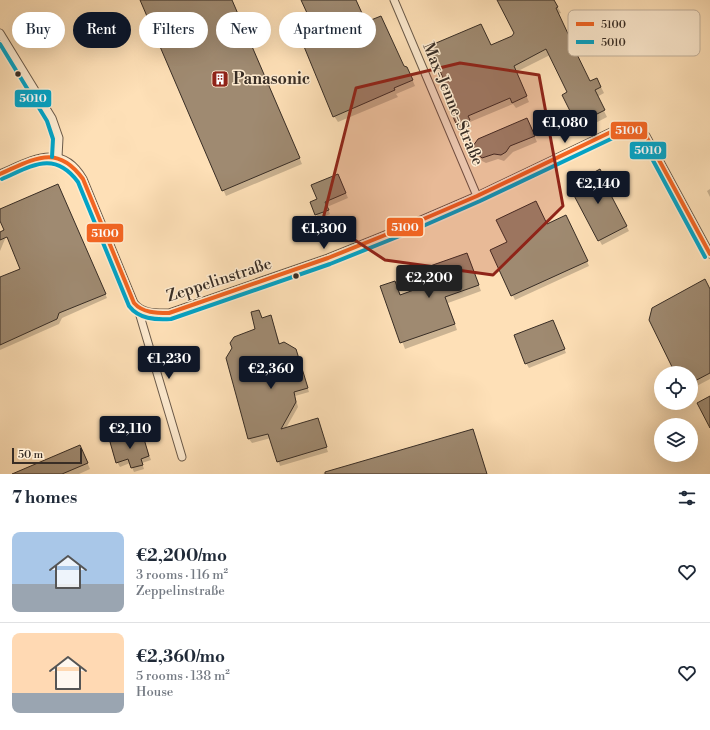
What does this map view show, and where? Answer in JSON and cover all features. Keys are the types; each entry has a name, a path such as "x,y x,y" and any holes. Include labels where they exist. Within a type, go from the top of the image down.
{"street":[{"name":"Max-Jenne-Straße","path":"394,0 477,196"},
{"path":"0,33 52,118 59,138 58,157"},
{"name":"Zeppelinstraße","path":"138,309 152,314 169,313 328,258 477,196 613,131 625,128 636,130 646,136 654,146 710,254"},
{"path":"0,174 35,159 58,157 71,163 83,179 138,309 182,457"}],"highlighted area":[{"path":"460,63 539,75 563,206 493,275 385,260 323,219 356,88"}],"building":[{"name":"Panasonic","path":"140,0 232,0 237,12 216,12 216,48 253,48 300,158 222,191 161,48 208,48 208,12 145,12"},
{"path":"301,0 356,0 361,12 307,12"},
{"path":"497,0 554,0 558,7 556,8 568,34 568,56 578,56 590,81 597,78 601,87 595,90 605,110 573,126 566,112 570,111 562,95 567,92 546,49 514,66 527,96 512,103 510,98 468,116 470,120 457,126 451,112 457,110 429,46 481,24 491,45 512,36 514,33"},
{"path":"381,16 404,66 407,67 413,80 394,88 395,90 333,117 305,48 376,48 376,18"},
{"path":"527,118 535,136 510,146 506,152 501,155 494,154 482,158 474,151 473,146 478,139"},
{"path":"600,169 605,179 603,180 627,226 598,241 569,186"},
{"path":"338,174 346,193 325,202 329,210 315,215 310,202 317,199 311,185"},
{"path":"58,184 106,294 59,313 57,319 0,345 0,277 20,269 7,237 0,240 0,232 4,230 0,221 0,209"},
{"path":"536,201 547,224 566,215 588,261 511,296 490,250 507,242 496,220"},
{"path":"467,253 479,285 445,297 455,324 400,343 380,286 395,281 400,295 436,282 430,266"},
{"path":"705,279 710,289 710,373 698,379 698,366 672,366 649,320 652,308"},
{"path":"259,310 262,318 271,315 279,344 284,342 296,349 308,388 294,392 296,402 281,429 318,418 327,447 277,462 268,434 248,439 226,358 232,348 230,343 234,337 255,329 251,312"},
{"path":"553,320 565,349 525,364 514,335"},
{"path":"710,396 710,428 698,405 698,402"},
{"path":"473,429 487,474 325,474 325,472"},
{"path":"142,432 149,456 141,459 143,465 131,468 128,459 116,463 110,442"},
{"path":"80,445 88,463 62,474 12,474"}],"transit line":[{"name":"5010","path":"0,44 47,121 53,139 52,157"},
{"name":"5100","path":"0,174 34,159 44,157 64,161 73,168 83,179 134,303 146,311 169,313 328,258 477,196 613,131 618,130 634,131 646,136 710,254"},
{"name":"5010","path":"2,179 23,169 42,164 60,166 69,172 78,182 129,306 138,314 153,319 171,319 330,264 407,233 480,201 619,136 629,136 642,140 705,257"}],"place":[{"name":"Panasonic","path":"220,79"}]}
